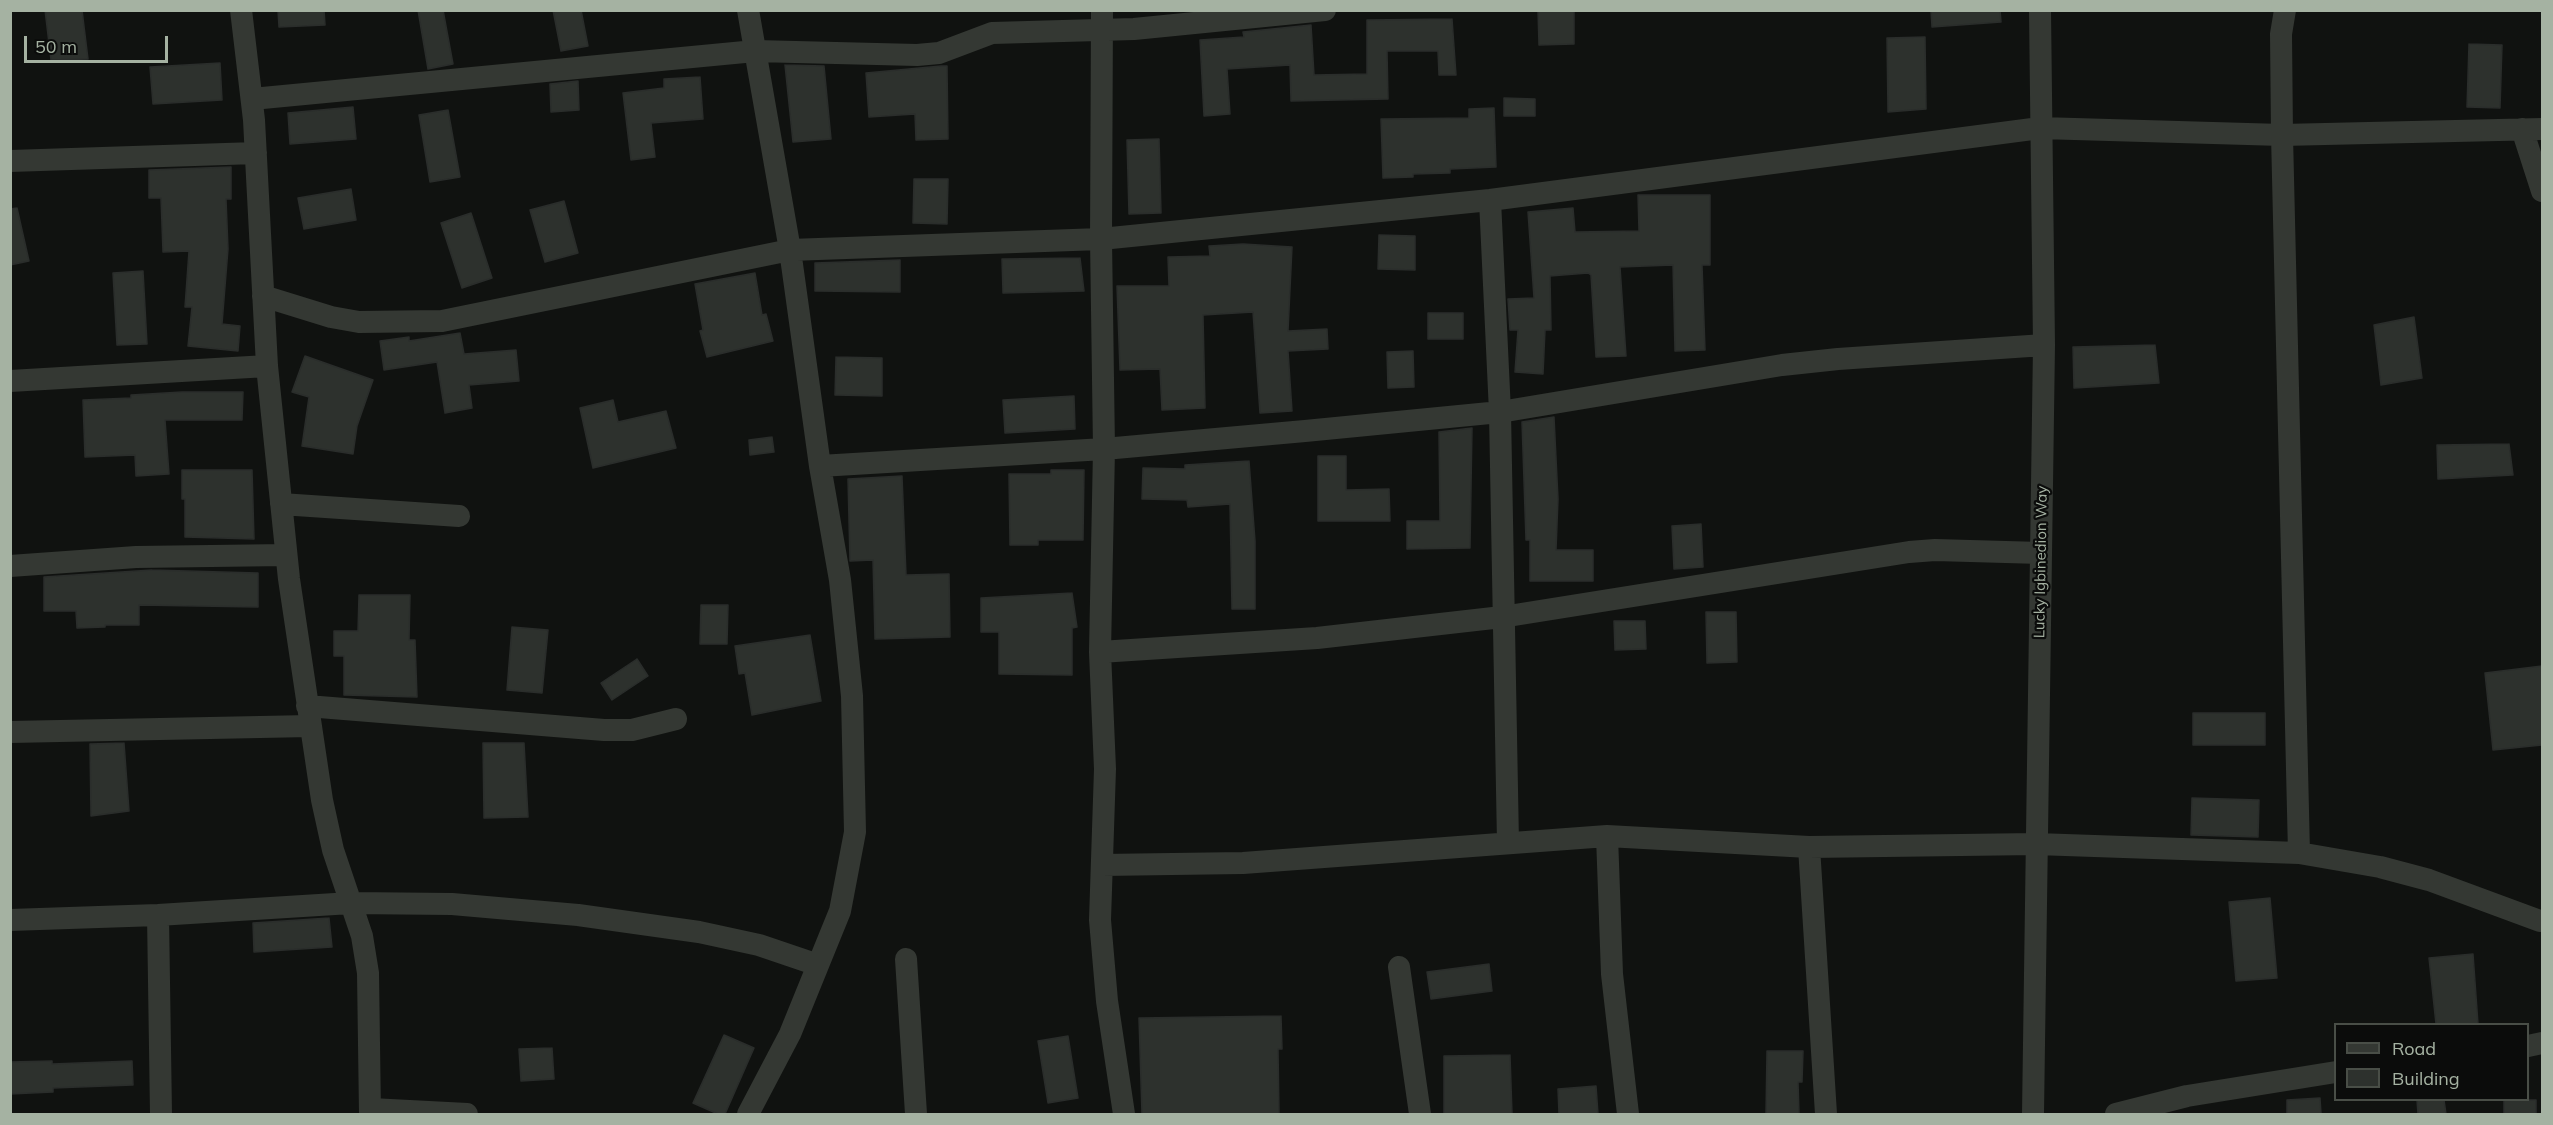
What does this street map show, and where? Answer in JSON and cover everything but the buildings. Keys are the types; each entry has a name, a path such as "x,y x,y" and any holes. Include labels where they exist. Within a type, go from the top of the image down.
{"street":[{"path":"241,10 252,99 267,366 286,555 322,800 333,850 362,936 368,973 370,1112 467,1114"},
{"path":"748,10 790,250 819,466 840,580 852,696 855,832 840,911 790,1034 748,1114"},
{"path":"252,99 755,51 917,55 939,53 992,33 1102,20 1173,26 1325,10"},
{"name":"Lucky Igbinedion Way","path":"2033,1114 2044,345 2040,10"},
{"path":"2286,10 2281,34 2282,135 2299,853"},
{"path":"1102,20 1101,239 1104,449 1100,652 1106,769 1100,920 1107,1001 1124,1114"},
{"path":"262,296 331,317 359,322 442,321 790,250 1101,239 1490,200 2040,128 2282,135 2532,129 2542,191"},
{"path":"10,161 256,153"},
{"path":"1490,200 1500,412 1502,617 1508,843"},
{"path":"819,466 1104,449 1500,412 1782,365 2044,345"},
{"path":"10,381 267,366"},
{"path":"281,504 459,516"},
{"path":"1100,652 1317,638 1502,617 1909,552 1935,550 2041,553"},
{"path":"10,566 136,558 286,555"},
{"path":"10,732 309,716 604,730 632,730 676,719"},
{"path":"1102,865 1243,863 1607,836 1809,847 2036,844 2299,853 2380,867 2429,880 2540,921"},
{"path":"1607,836 1612,964 1628,1114"},
{"path":"1809,847 1826,1114"},
{"path":"10,920 158,915 351,903 511,908 699,932 759,945 818,964"},
{"path":"158,915 161,1114"},
{"path":"906,959 916,1114"},
{"path":"1399,967 1420,1114"},
{"path":"2116,1114 2187,1096 2334,1072"}]}
